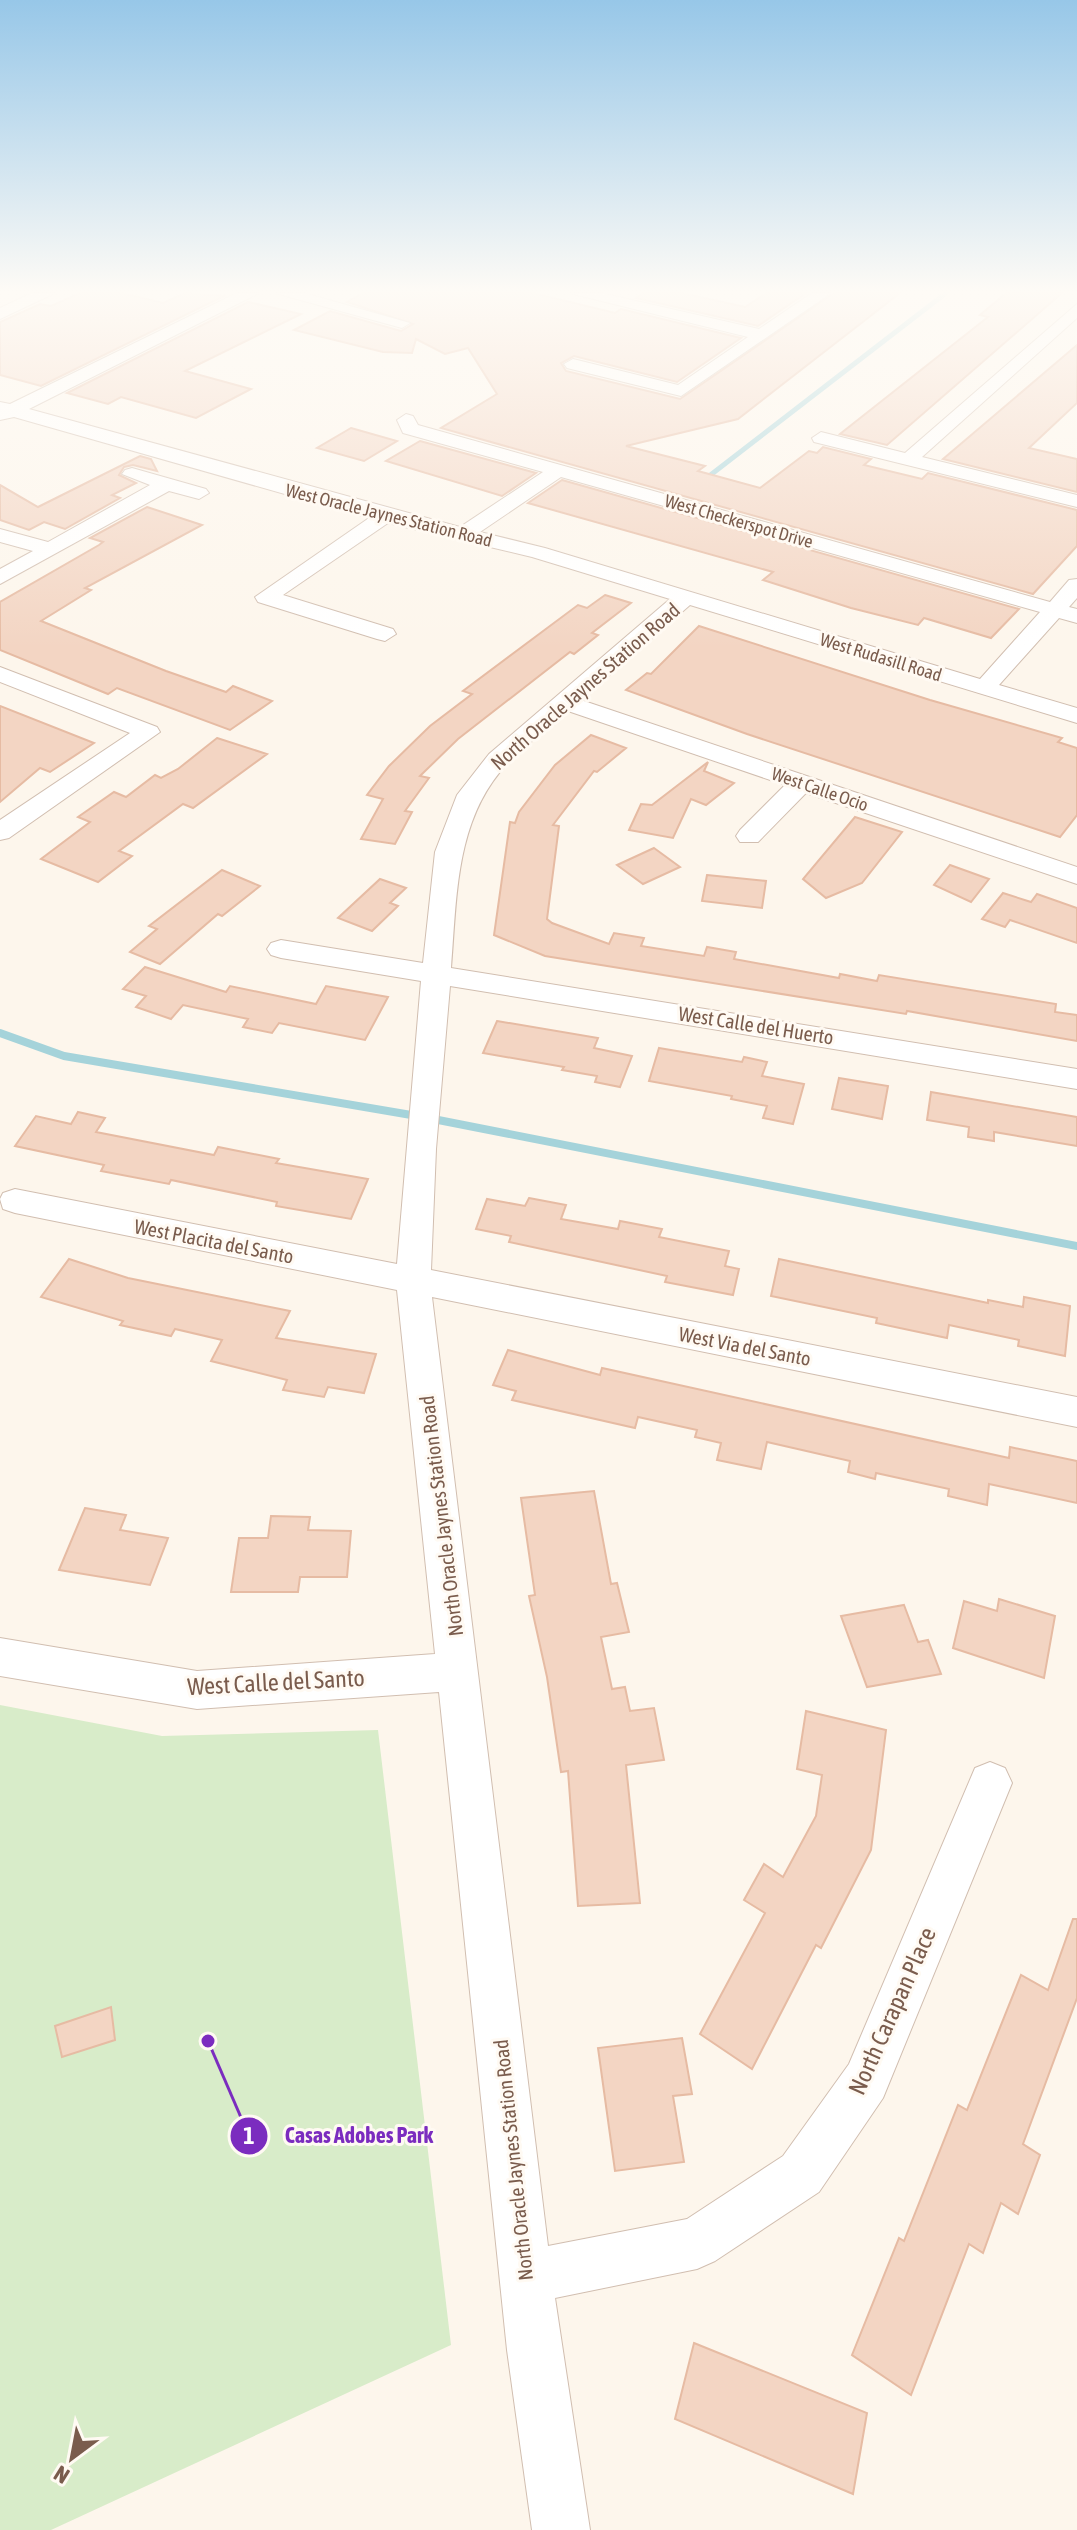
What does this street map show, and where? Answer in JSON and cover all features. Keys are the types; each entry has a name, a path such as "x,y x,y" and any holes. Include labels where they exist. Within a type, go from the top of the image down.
{"street":[{"name":"West Oracle Jaynes Station Road","path":"4,411 385,516 538,552 685,598"},
{"path":"908,460 963,411"},
{"name":"West Checkerspot Drive","path":"406,420 410,429 1066,613"},
{"path":"821,438 1077,501"},
{"path":"462,535 559,470"},
{"path":"132,474 199,493"},
{"path":"0,578 167,484"},
{"path":"385,516 266,597 385,634"},
{"path":"0,535 48,549"},
{"path":"984,688 1066,613 1077,585"},
{"name":"West Rudasill Road","path":"685,598 1077,716"},
{"name":"North Oracle Jaynes Station Road","path":"561,2530 525,2275 413,1280 434,972 448,852 470,795 498,759 685,598"},
{"path":"0,674 148,732 0,832"},
{"name":"West Calle Ocio","path":"563,702 1077,876"},
{"path":"749,836 801,783"},
{"name":"West Calle del Huerto","path":"281,949 1077,1079"},
{"name":"West Placita del Santo","path":"15,1201 413,1280"},
{"name":"West Via del Santo","path":"413,1280 1077,1412"},
{"name":"West Calle del Santo","path":"0,1657 197,1690 459,1671"},
{"name":"North Carapan Place","path":"525,2275 574,2270 697,2243 801,2174 866,2081 990,1783"}],"green space":[{"path":"0,1705 162,1736 378,1730 451,2345 51,2530 0,2530"}],"building":[{"path":"171,411 209,411 196,418"},
{"path":"469,411 748,411 738,419 626,446 705,466 698,471 760,488 809,451 817,453 823,447 871,459 864,465 922,479 928,473 1077,510 1077,546 1033,594 441,428"},
{"path":"869,411 926,411 887,445 840,434"},
{"path":"999,411 1068,411 1029,448 1077,459 1077,492 943,459"},
{"path":"351,428 397,441 364,461 317,448"},
{"path":"420,441 536,473 502,496 386,461"},
{"path":"140,456 151,459 157,471 133,465 124,467 119,475 136,483 112,495 120,498 65,529 44,522 29,530 0,520 0,485 38,507"},
{"path":"562,480 1019,609 991,638 924,618 918,625 851,608 763,580 773,572 528,503"},
{"path":"147,507 202,525 85,588 91,590 41,621 226,692 233,686 272,701 230,730 117,688 108,694 0,650 0,602 99,545 103,542 90,538"},
{"path":"605,595 631,603 592,633 598,635 574,654 570,652 458,739 420,776 429,778 405,811 412,812 395,844 361,839 383,799 367,795 389,766 430,726 472,694 463,691 578,605 587,608"},
{"path":"699,626 930,700 1062,738 1058,742 1077,748 1077,815 1060,837 747,734 626,690 647,673 651,674"},
{"path":"0,706 94,743 50,772 40,768 0,802"},
{"path":"591,735 626,748 597,772 594,771 553,825 559,826 547,919 552,923 609,944 614,933 644,938 641,946 704,956 707,947 736,952 734,959 839,978 840,974 877,981 879,975 1056,1004 1055,1012 1077,1015 1077,1041 907,1011 906,1014 545,956 494,935 510,822 515,823 519,812 555,765"},
{"path":"217,738 267,754 193,808 183,804 119,851 132,856 98,882 41,859 90,822 78,817 114,792 126,797 155,775 161,778 178,769"},
{"path":"708,762 704,771 734,783 706,805 691,799 673,838 629,830 641,804 652,805"},
{"path":"855,817 902,832 862,883 826,898 803,879"},
{"path":"654,848 680,867 643,884 617,865"},
{"path":"950,865 989,879 971,902 934,885"},
{"path":"222,870 260,886 222,916 218,914 160,964 130,952 157,929 149,926"},
{"path":"707,875 766,881 762,908 702,901"},
{"path":"380,879 406,888 390,903 398,906 372,931 338,918"},
{"path":"1003,893 1031,902 1037,894 1077,908 1077,943 1010,920 1005,927 982,919"},
{"path":"145,967 226,992 230,986 316,1004 326,986 388,997 365,1040 279,1023 272,1033 243,1027 248,1019 183,1005 171,1019 136,1007 146,996 123,989"},
{"path":"497,1021 598,1038 594,1048 632,1056 620,1087 595,1082 597,1076 562,1070 564,1067 483,1053"},
{"path":"659,1048 742,1062 744,1057 767,1062 762,1076 804,1084 793,1124 763,1118 767,1106 731,1099 732,1096 649,1081"},
{"path":"839,1078 888,1086 882,1119 832,1109"},
{"path":"931,1092 1077,1117 1077,1146 994,1132 994,1141 968,1137 969,1127 927,1120"},
{"path":"78,1112 105,1118 96,1132 214,1155 218,1147 279,1159 276,1163 368,1179 351,1219 276,1206 277,1202 171,1180 169,1184 101,1171 104,1165 15,1146 36,1116 71,1124"},
{"path":"529,1198 566,1205 561,1219 618,1229 620,1221 662,1229 659,1237 729,1251 725,1266 739,1269 733,1295 665,1282 667,1276 509,1242 511,1236 476,1229 487,1199 525,1206"},
{"path":"69,1259 128,1278 290,1311 276,1338 376,1354 364,1393 328,1387 324,1397 283,1390 287,1380 211,1361 222,1340 175,1329 171,1336 120,1325 123,1321 41,1297"},
{"path":"779,1259 988,1303 988,1300 1023,1307 1024,1297 1070,1306 1065,1356 1018,1346 1019,1340 949,1325 947,1338 876,1323 877,1318 771,1296"},
{"path":"508,1350 600,1375 602,1368 1009,1458 1010,1447 1077,1461 1077,1503 989,1484 987,1505 948,1496 949,1489 876,1473 875,1479 848,1472 850,1461 767,1442 761,1469 717,1460 721,1443 695,1437 697,1430 638,1417 635,1428 512,1400 516,1391 493,1385"},
{"path":"594,1491 611,1584 617,1583 629,1632 601,1637 612,1689 625,1687 630,1711 654,1708 664,1760 626,1765 640,1903 578,1906 568,1771 561,1772 547,1677 529,1596 535,1595 521,1498"},
{"path":"85,1508 126,1515 120,1530 168,1538 150,1585 59,1570"},
{"path":"271,1516 310,1517 308,1530 351,1531 347,1577 300,1577 298,1592 231,1592 239,1538 268,1538"},
{"path":"999,1599 1055,1616 1044,1678 953,1648 964,1601 997,1611"},
{"path":"904,1605 918,1642 928,1640 941,1674 867,1687 841,1616"},
{"path":"806,1711 886,1730 871,1850 821,1948 816,1945 752,2069 700,2034 765,1913 744,1900 764,1864 783,1877 816,1816 822,1775 797,1769"},
{"path":"1073,1919 1077,1919 1077,1998 1023,2144 1040,2155 1018,2214 1001,2203 983,2253 969,2244 911,2395 852,2355 899,2238 904,2241 958,2105 967,2110 1021,1975 1048,1990"},
{"path":"111,2007 115,2040 62,2057 55,2026"},
{"path":"682,2038 692,2094 673,2096 684,2162 615,2171 598,2048"},
{"path":"694,2343 867,2413 853,2494 675,2419"}],"waterway":[{"path":"704,480 793,411"},
{"path":"0,1033 64,1056 423,1117 1077,1246"}],"place":[{"name":"Casas Adobes Park","path":"208,2041"}]}
